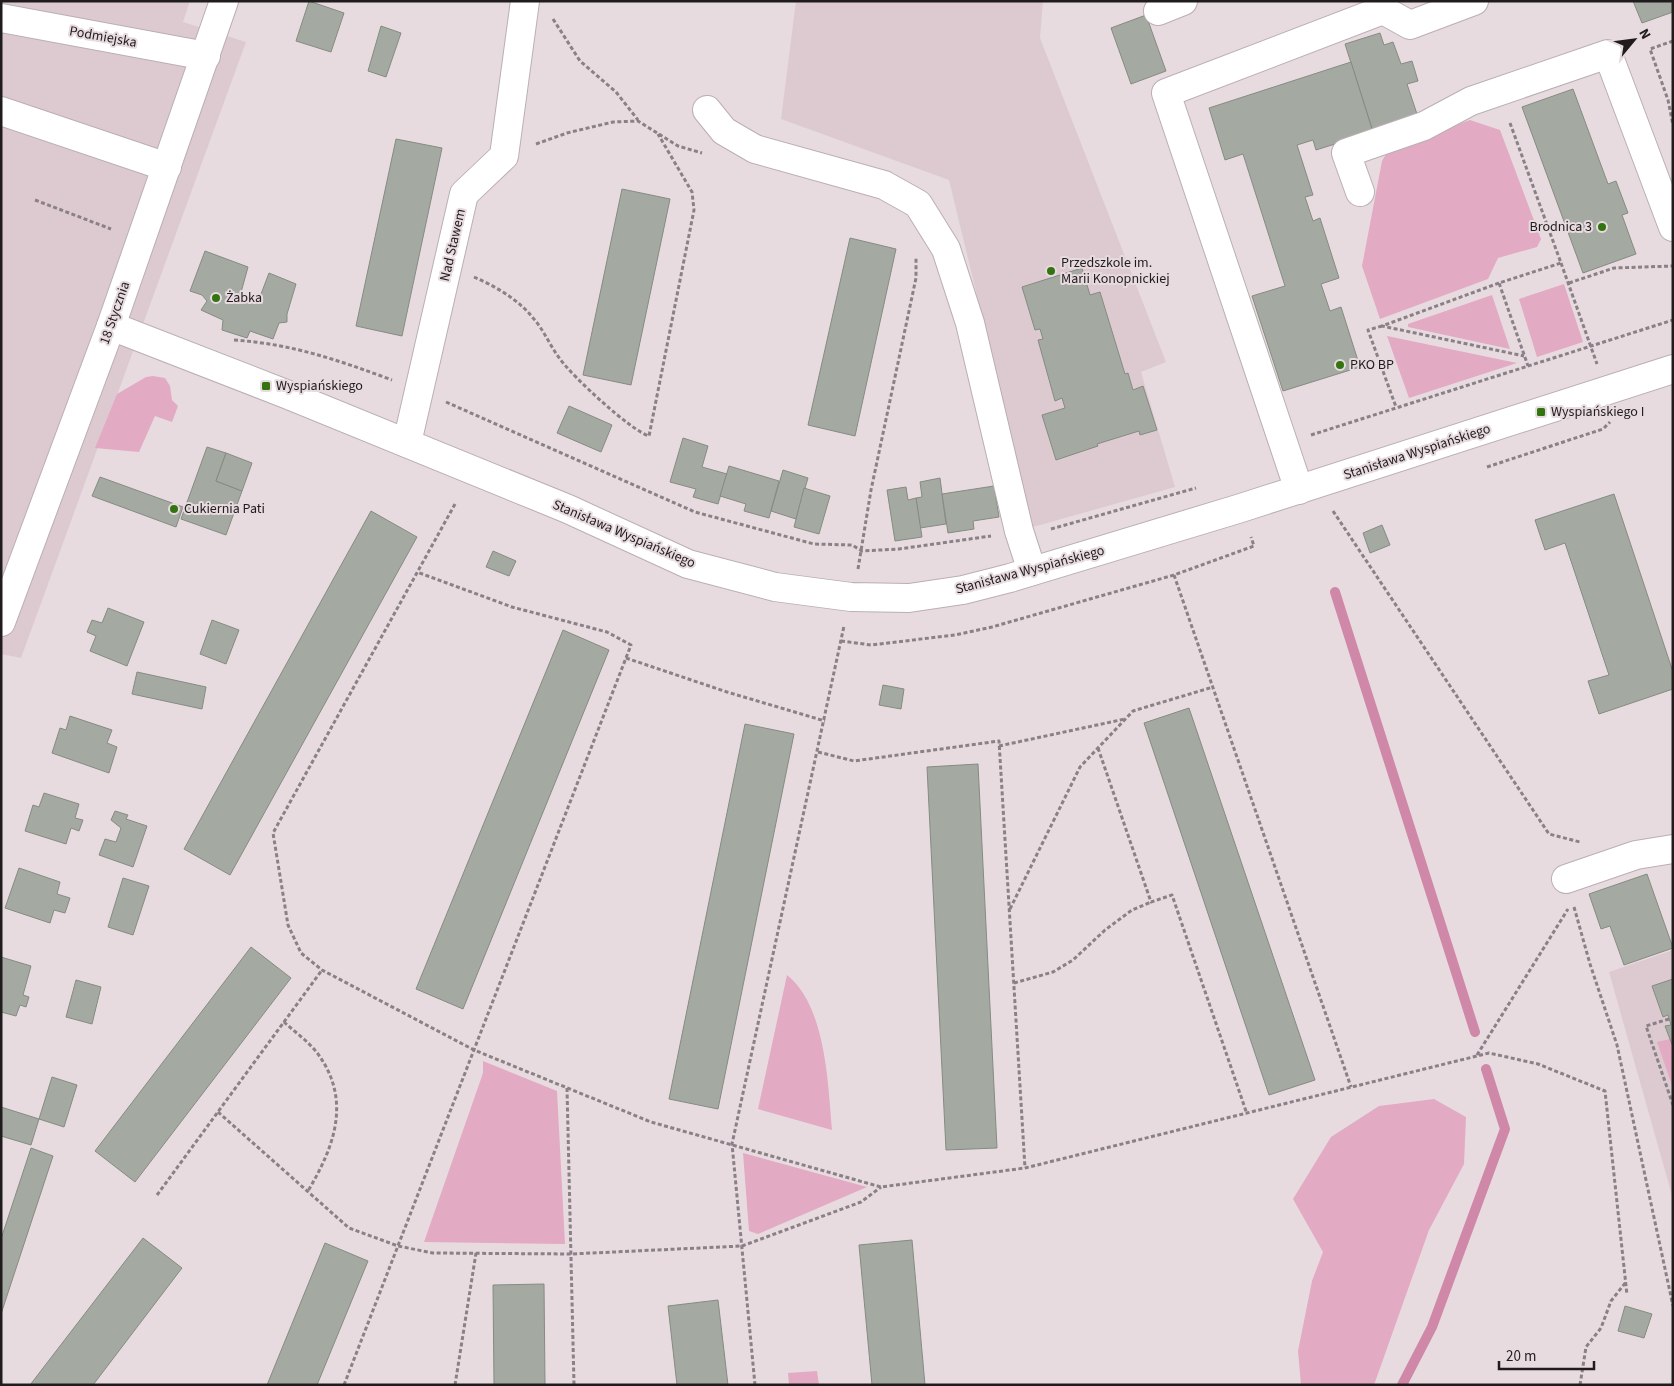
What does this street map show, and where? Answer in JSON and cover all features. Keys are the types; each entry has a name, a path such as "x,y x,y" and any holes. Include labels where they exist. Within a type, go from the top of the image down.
{"street":[{"name":"18 Stycznia","path":"1,622 111,326 224,1"},
{"path":"1158,11 1183,1"},
{"path":"1299,490 1166,93 1381,6 1410,25 1474,1"},
{"path":"504,156 525,5"},
{"name":"Podmiejska","path":"1,18 206,56"},
{"path":"1360,192 1346,154 1424,126 1471,101 1608,54 1673,227"},
{"path":"707,110 724,131 755,149 884,185 918,204 946,249 970,322 1019,531 1032,571"},
{"path":"1,111 167,166"},
{"name":"Nad Stawem","path":"407,443 464,194 504,156"},
{"name":"Stanisława Wyspiańskiego","path":"111,326 568,509 688,564 774,586 851,597 918,597 964,590 1299,490 1673,369"},
{"path":"1569,890 1636,855 1673,849"}],"path":[{"path":"525,5 548,12 580,61 616,92 638,121 678,146 707,155"},
{"path":"1673,41 1650,49 1668,100 1673,124"},
{"path":"504,156 567,132 613,122 638,121"},
{"path":"1510,123 1594,354"},
{"path":"448,268 476,278 510,296 534,318 561,360 609,408 640,433 649,436 694,210 692,192 657,133"},
{"path":"35,200 111,229"},
{"path":"755,1385 732,1144 862,551 871,490 916,278 916,256"},
{"path":"1396,408 1368,330 1499,283 1562,263"},
{"path":"1569,283 1614,268 1673,266"},
{"path":"1499,283 1528,366"},
{"path":"1284,443 1673,320"},
{"path":"1382,326 1524,356"},
{"path":"230,340 256,342 324,355 420,391 695,512 814,544 852,545 862,551 967,540 1019,531 1037,533 1198,487"},
{"path":"455,504 273,833 288,925 301,953 322,970 474,1050 651,1122 882,1187 1025,1168 1489,1053 1538,1064 1605,1090 1627,1295"},
{"path":"841,641 872,645 955,635 992,627 1174,575 1254,546 1241,508"},
{"path":"1332,509 1549,834 1588,844"},
{"path":"344,1385 631,645 607,632 512,606 417,572"},
{"path":"1174,575 1351,1087"},
{"path":"626,658 727,692 824,721"},
{"path":"1009,911 1080,767 1133,711 1146,705 1213,687"},
{"path":"999,746 1125,719"},
{"path":"818,752 854,761 999,741 1025,1168"},
{"path":"1098,748 1151,902"},
{"path":"1477,1056 1569,890"},
{"path":"1569,890 1590,964 1617,1045 1673,1306"},
{"path":"1014,983 1053,972 1073,960 1105,930 1132,910 1172,896 1247,1114"},
{"path":"157,1195 322,970"},
{"path":"1669,1019 1646,1026 1673,1104"},
{"path":"284,1022 317,1054 331,1078 338,1117 326,1159 308,1192"},
{"path":"566,1088 574,1385"},
{"path":"218,1112 349,1228 398,1246 433,1253 571,1254 742,1246 861,1202 882,1187"},
{"path":"455,1385 476,1253"},
{"path":"1580,1385 1586,1347 1601,1328 1611,1301 1626,1282"}],"shaded area":[{"path":"1,1 190,1 183,22 246,42 21,658 1,654"},
{"name":"Przedszkole im. Marii Konopnickiej","path":"796,1 1043,1 1040,38 1166,362 1141,372 1175,487 1033,527 949,180 781,119"},
{"path":"1470,120 1500,130 1541,239 1537,247 1498,258 1488,279 1380,319 1362,266 1382,161 1389,149"},
{"path":"1564,284 1583,342 1537,357 1519,299"},
{"path":"1492,295 1510,349 1408,327 1408,324"},
{"path":"1387,336 1517,363 1409,398"},
{"path":"146,377 165,378 170,386 172,400 178,406 172,422 155,416 139,452 95,448 117,394"},
{"path":"1673,950 1673,1199 1609,972"},
{"path":"787,975 800,989 810,1006 817,1026 823,1047 832,1130 758,1109"},
{"path":"1670,1039 1673,1047 1673,1088 1657,1042"},
{"path":"483,1061 557,1091 565,1244 424,1242 483,1073"},
{"path":"1434,1099 1466,1117 1464,1164 1429,1230 1374,1385 1301,1385 1298,1351 1312,1281 1323,1252 1293,1199 1331,1137 1379,1106"},
{"path":"743,1153 867,1187 758,1234 749,1231"},
{"path":"817,1371 819,1385 789,1385 788,1373"}],"building":[{"path":"309,1 344,13 331,52 296,41"},
{"path":"1633,1 1673,1 1673,12 1642,23"},
{"path":"1146,15 1166,71 1131,84 1111,28"},
{"path":"381,26 401,33 386,77 368,71"},
{"path":"1380,33 1384,45 1393,42 1401,64 1412,61 1418,81 1407,84 1418,117 1373,132 1345,44"},
{"path":"1351,62 1373,132 1316,150 1313,140 1297,145 1313,195 1305,197 1313,221 1320,218 1339,278 1321,284 1330,311 1341,307 1360,367 1283,391 1252,296 1285,286 1243,154 1225,160 1209,108"},
{"path":"1573,89 1608,184 1616,181 1628,213 1622,215 1636,254 1583,273 1522,107"},
{"path":"396,139 442,148 402,336 356,326"},
{"path":"622,189 670,199 631,385 583,375"},
{"path":"850,238 896,249 855,436 808,425"},
{"path":"205,251 248,267 240,296 258,302 269,273 296,284 287,314 287,322 279,323 273,339 250,331 247,338 222,330 223,320 201,310 207,301 202,295 190,291"},
{"path":"1082,268 1090,295 1100,292 1125,374 1128,373 1133,390 1143,386 1157,430 1140,435 1139,431 1097,444 1098,446 1056,460 1042,415 1065,408 1062,398 1055,401 1038,340 1043,339 1040,329 1035,330 1022,287"},
{"path":"569,406 612,425 601,452 557,433"},
{"path":"683,438 708,446 702,467 727,474 718,504 693,497 696,489 670,482"},
{"path":"207,447 226,453 216,481 242,491 226,535 181,519"},
{"path":"226,453 252,463 242,491 216,481"},
{"path":"729,466 779,481 769,518 744,511 746,504 720,496"},
{"path":"783,470 808,478 796,519 771,511"},
{"path":"100,477 183,507 176,527 92,496"},
{"path":"940,478 946,524 920,528 916,498 922,497 920,482"},
{"path":"994,486 999,517 973,521 974,529 948,533 942,494"},
{"path":"906,487 908,500 916,498 922,537 895,541 887,490"},
{"path":"804,488 830,496 819,534 794,527"},
{"path":"1614,494 1673,672 1673,689 1599,714 1588,681 1609,675 1565,543 1545,550 1535,520"},
{"path":"371,511 417,537 230,875 184,849"},
{"path":"1382,525 1390,545 1370,553 1363,533"},
{"path":"493,551 516,561 509,576 486,567"},
{"path":"108,608 144,622 127,666 90,651 96,636 87,632 92,620 102,623"},
{"path":"212,620 239,630 226,664 200,654"},
{"path":"563,630 609,650 463,1009 416,989"},
{"path":"137,672 206,687 202,709 132,694"},
{"path":"883,685 904,689 901,709 879,705"},
{"path":"1189,708 1315,1080 1269,1095 1144,723"},
{"path":"70,716 112,730 107,743 117,747 109,773 52,753 60,728 66,730"},
{"path":"745,724 794,734 718,1109 669,1099"},
{"path":"978,764 997,1148 946,1150 927,767"},
{"path":"44,793 79,804 75,818 83,820 79,831 71,828 66,844 25,831 33,805 39,807"},
{"path":"115,811 128,815 126,819 147,826 133,867 99,855 105,839 116,842 121,828 111,820"},
{"path":"19,868 60,882 57,894 70,898 65,913 54,910 50,923 5,908"},
{"path":"1647,874 1673,948 1624,965 1610,926 1601,929 1589,894"},
{"path":"123,878 149,886 133,935 108,927"},
{"path":"251,947 291,978 135,1182 95,1151"},
{"path":"1,957 31,966 23,995 29,997 26,1007 20,1005 16,1016 1,1012"},
{"path":"1673,979 1673,1047 1665,1026 1671,1025 1668,1015 1663,1017 1652,986"},
{"path":"76,980 101,987 92,1024 66,1017"},
{"path":"52,1077 77,1085 64,1127 39,1119"},
{"path":"1,1107 39,1119 31,1145 1,1136"},
{"path":"31,1148 53,1156 1,1314 1,1239"},
{"path":"143,1238 182,1268 93,1385 30,1385"},
{"path":"912,1240 925,1385 872,1385 859,1245"},
{"path":"325,1243 368,1261 317,1385 267,1385"},
{"path":"544,1284 545,1385 494,1385 493,1285"},
{"path":"718,1300 728,1385 677,1385 668,1306"},
{"path":"1625,1306 1652,1314 1644,1338 1618,1331"}],"waterway":[{"path":"1335,592 1475,1032"},
{"path":"1402,1385 1432,1327 1505,1129 1486,1069"}],"place":[{"name":"Brodnica 3","path":"1602,227"},
{"name":"Przedszkole im. Marii Konopnickiej","path":"1051,271"},
{"name":"Żabka","path":"216,298"},
{"name":"PKO BP","path":"1340,365"},
{"name":"Wyspiańskiego","path":"266,386"},
{"name":"Wyspiańskiego I","path":"1541,412"},
{"name":"Cukiernia Pati","path":"174,509"}]}
